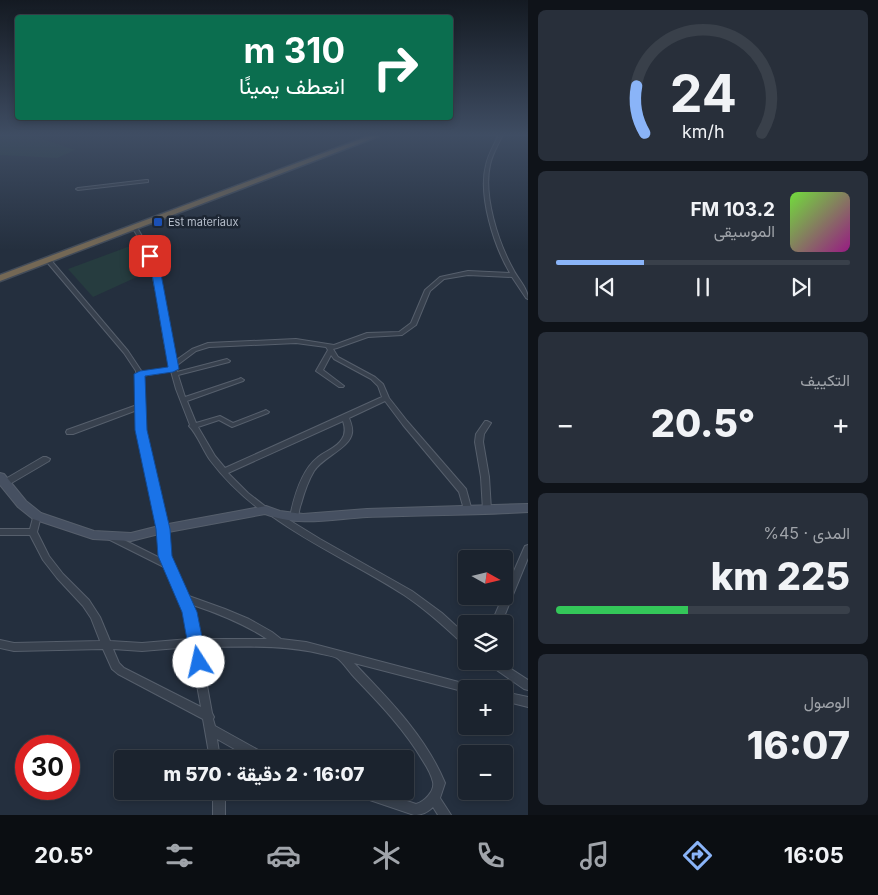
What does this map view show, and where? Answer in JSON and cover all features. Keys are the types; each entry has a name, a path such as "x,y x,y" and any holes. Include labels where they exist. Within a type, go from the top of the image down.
{"highway":[{"path":"0,276 269,174"},
{"path":"0,276 48,260 275,174"}],"street":[{"path":"487,174 489,203 501,254 528,297"},
{"path":"78,189 146,181"},
{"path":"134,227 145,245 156,274 174,369 193,426 200,440 223,472 251,500 308,538 388,581 416,599 458,633"},
{"path":"48,260 126,352 140,374 141,430 163,529 165,556 189,612 214,750"},
{"path":"174,369 194,350 208,345 296,341 329,349 368,335 403,332 414,324 428,290 442,278 477,273 514,275"},
{"path":"329,349 319,370 341,386"},
{"path":"329,349 336,358 378,383 386,398 442,469 456,481 465,496 468,511"},
{"path":"140,374 227,361"},
{"path":"184,400 241,380"},
{"path":"223,472 386,398"},
{"path":"70,432 140,406"},
{"path":"193,426 220,418 232,425 266,412"},
{"path":"294,517 295,506 318,460 343,444 349,435 349,426 345,417"},
{"path":"487,423 480,434 479,442 485,477 487,510"},
{"path":"46,459 2,480 22,504 37,516 93,535 111,537 131,537 163,529 271,512 294,517 318,519 369,513 528,508"},
{"path":"37,516 33,532 46,558 65,582 86,603 95,617 115,666 121,671 209,717"},
{"path":"0,532 33,532"},
{"path":"111,537 169,566"},
{"path":"500,615 528,548"},
{"path":"184,598 234,617 264,632 279,643"},
{"path":"0,644 14,647 106,645 142,647 196,643 279,643 321,648 342,656 458,686"},
{"path":"342,656 395,715 420,747 438,780 439,786 433,798 422,810 416,810 386,800"},
{"path":"504,670 528,686"},
{"path":"513,699 528,702"},
{"path":"211,730 247,750"},
{"path":"433,798 445,815"},
{"path":"219,800 219,815"}],"green space":[{"path":"133,245 142,254 150,271 93,297 68,269"}],"place":[{"name":"Est materiaux","path":"158,222"}],"route":[{"path":"150,256 156,274 173,369 140,374 141,430 163,529 165,556 189,612 199,662"}]}
